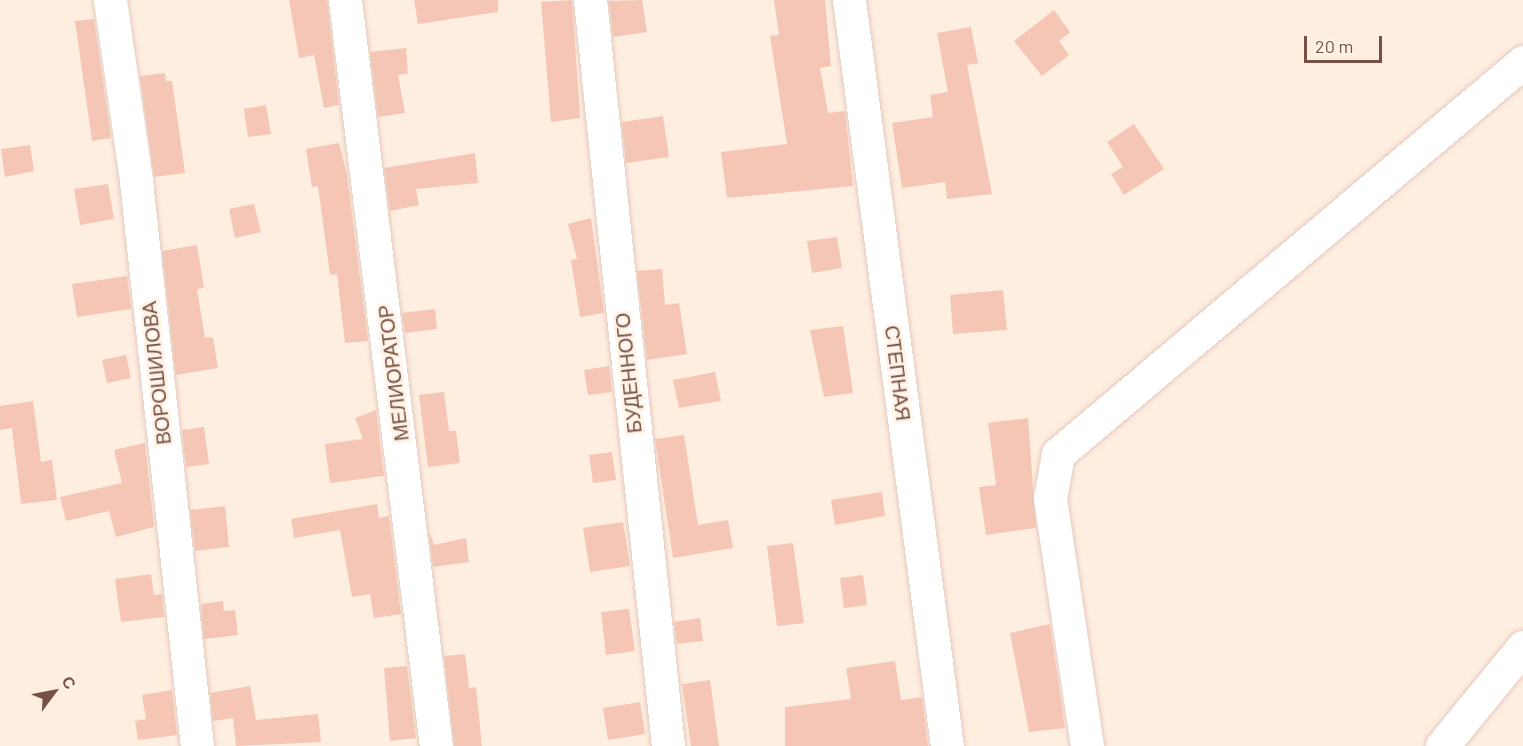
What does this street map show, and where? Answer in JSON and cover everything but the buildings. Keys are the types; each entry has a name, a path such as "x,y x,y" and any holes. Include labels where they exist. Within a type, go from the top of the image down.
{"street":[{"name":"ВОРОШИЛОВА","path":"110,0 136,181 197,746"},
{"name":"МЕЛИОРАТОР","path":"345,0 436,746"},
{"name":"БУДЕННОГО","path":"590,0 668,746"},
{"name":"СТЕПНАЯ","path":"849,0 947,746"},
{"path":"1087,746 1050,498 1058,454 1523,63"},
{"path":"1442,746 1523,647"}]}
